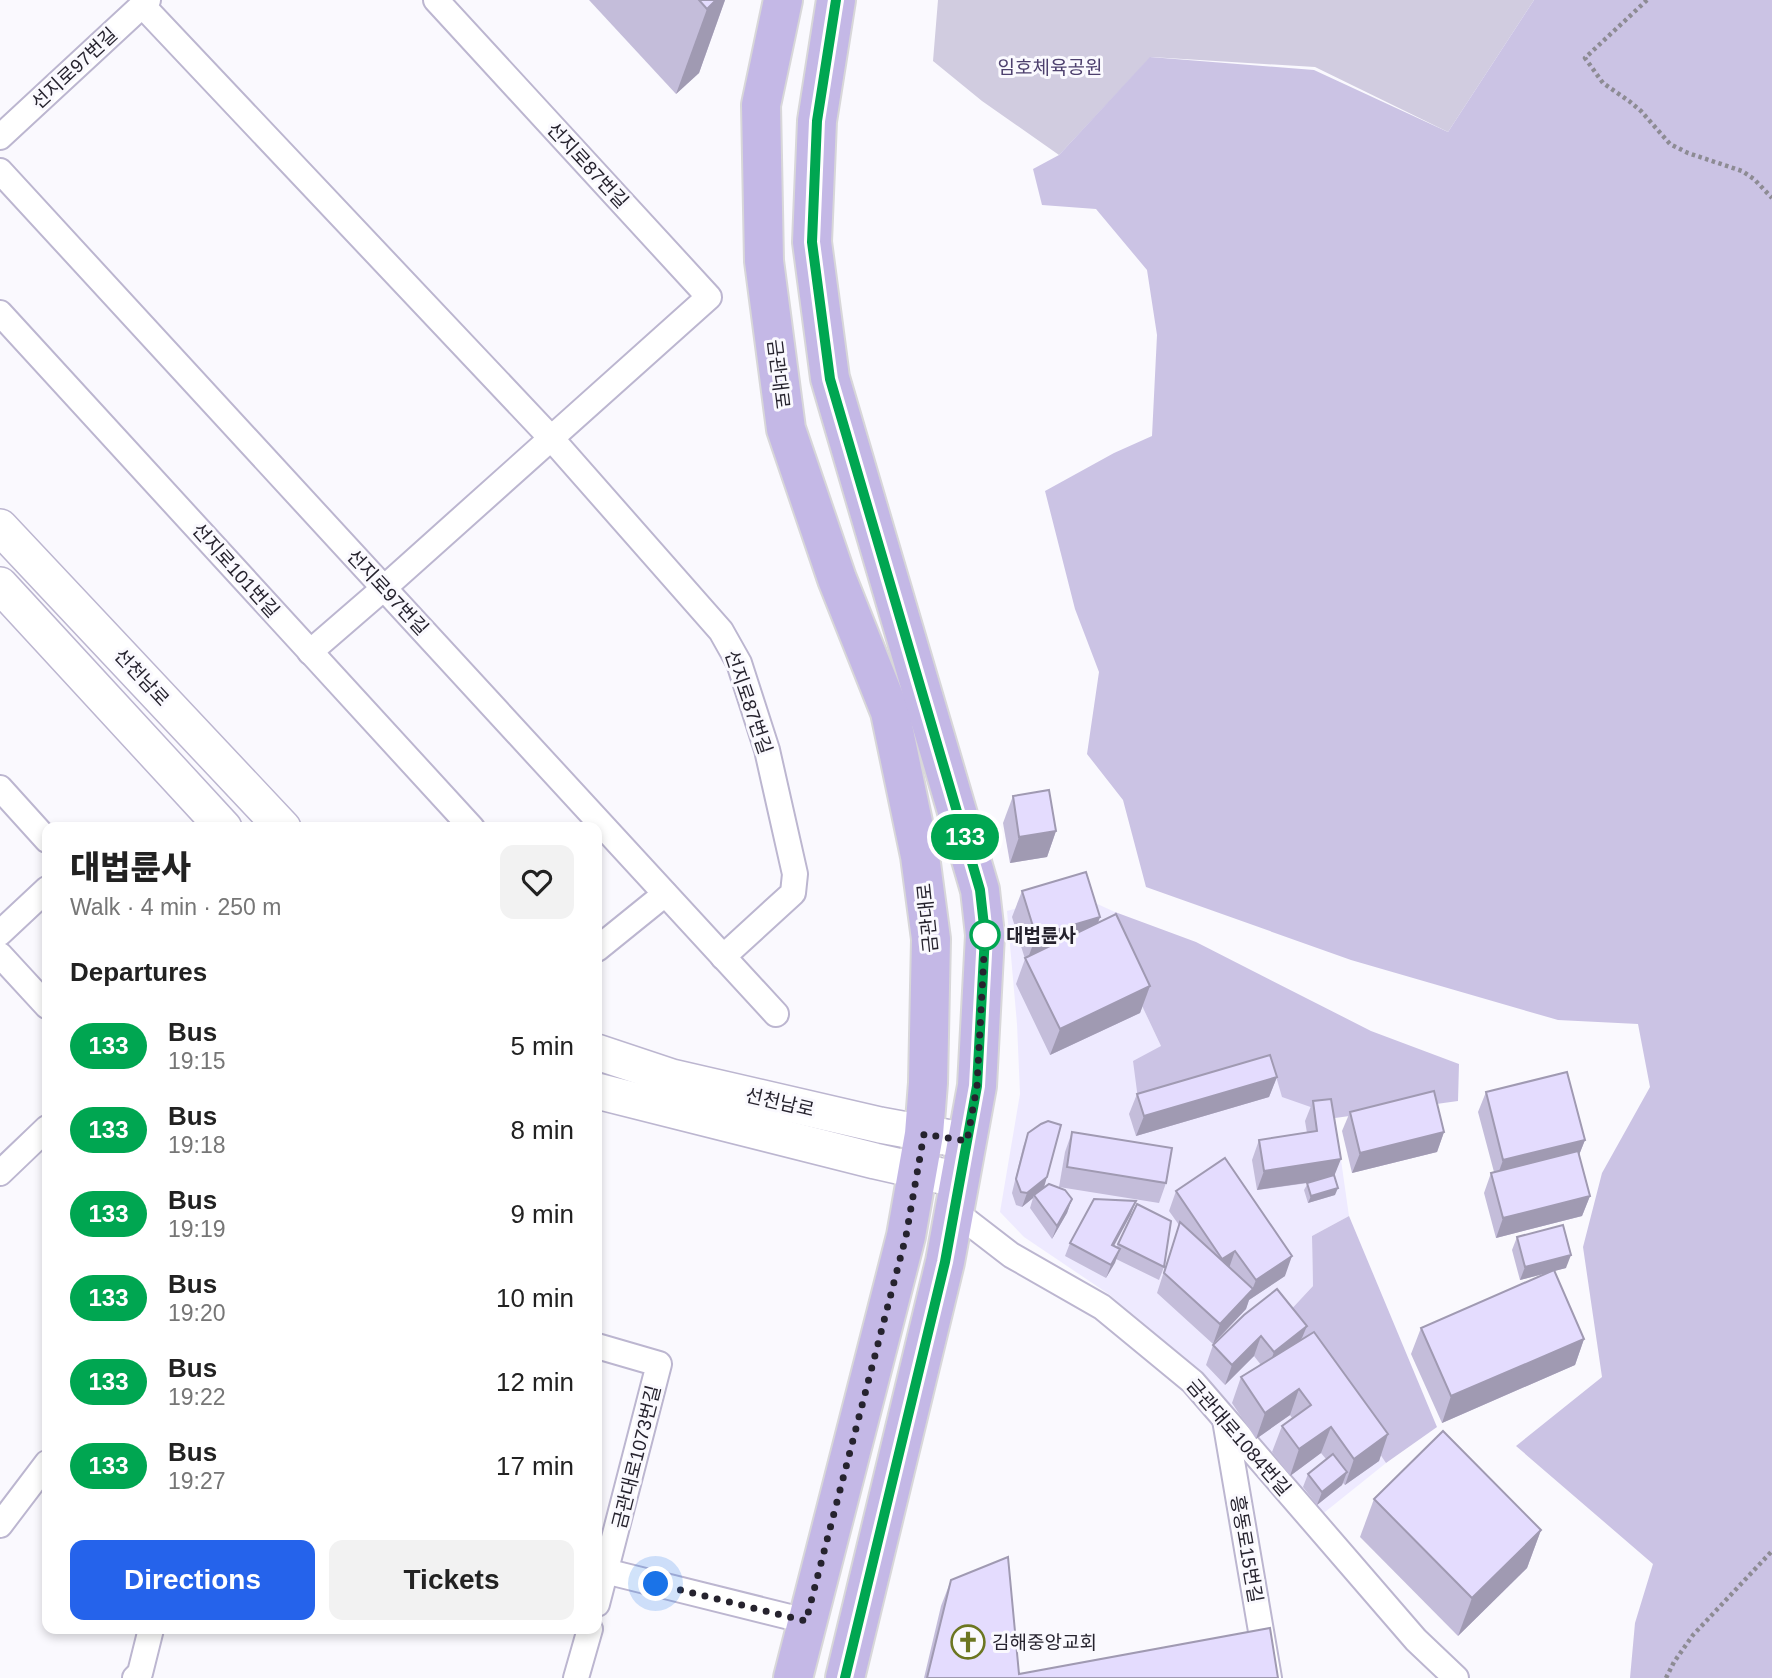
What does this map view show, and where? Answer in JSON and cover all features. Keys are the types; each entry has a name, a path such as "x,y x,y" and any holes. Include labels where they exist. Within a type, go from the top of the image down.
{"main road":[{"name":"금관대로","path":"783,0 761,105 766,274 786,429 837,579 890,712 920,856 931,939 928,1083 919,1171 906,1236 793,1678"},
{"path":"836,0 817,121 812,242 830,379 980,890 985,935 977,1086 945,1262 845,1678"},
{"name":"선천남로","path":"0,527 277,822"},
{"path":"0,584 218,822"},
{"name":"선천남로","path":"602,1054 672,1077 924,1134 967,1141"},
{"name":"선천남로","path":"602,1092 919,1171 957,1196"},
{"path":"876,1352 886,1349 899,1354 886,1419 898,1459"}],"street":[{"name":"선지로87번길","path":"310,652 709,297 436,0"},
{"name":"선지로87번길","path":"145,3 551,438 722,631 739,663 767,750 795,874 793,893 723,957"},
{"name":"선지로97번길","path":"0,137 145,3"},
{"name":"선지로97번길","path":"0,171 599,822"},
{"name":"선지로101번길","path":"0,313 466,822"},
{"path":"0,788 42,834"},
{"name":"선지로97번길","path":"602,825 776,1014"},
{"path":"0,933 42,894"},
{"path":"602,945 665,894"},
{"path":"0,955 42,1001"},
{"path":"0,1172 42,1133"},
{"name":"금관대로1084번길","path":"957,1196 1011,1255 1102,1307 1193,1382 1416,1640 1456,1678"},
{"name":"금관대로1073번길","path":"602,1347 659,1364 602,1566"},
{"name":"흥동로15번길","path":"1225,1419 1269,1678"},
{"path":"0,1525 42,1470"},
{"path":"602,1570 806,1621"},
{"path":"146,1676 150,1634"},
{"path":"576,1678 589,1634"}],"path":[{"path":"1647,0 1585,58 1603,83 1641,111 1670,144 1688,153 1742,171 1772,198"},
{"path":"1667,1678 1674,1662 1693,1635 1772,1551"}],"shaded area":[{"path":"1534,0 1772,0 1772,1678 1630,1678 1635,1623 1653,1564 1516,1446 1602,1377 1583,1247 1602,1173 1650,1087 1638,1024 1558,1020 1351,960 1146,887 1123,800 1087,754 1099,672 1075,609 1045,491 1114,453 1152,436 1157,335 1147,270 1096,209 1042,205 1033,169 1059,155 1150,57 1314,70 1448,132"},
{"path":"1073,893 1115,912 1109,936 1161,1046 1273,1066 1322,1111 1335,1118 1349,1216 1312,1236 1313,1286 1286,1315 1386,1463 1320,1516 1202,1376 1110,1295 1024,1237 1000,1212 1020,1094 1007,911"},
{"path":"1115,912 1196,942 1371,1031 1459,1064 1458,1101 1335,1118 1282,1097 1273,1066 1138,1099 1133,1061 1161,1046 1109,936"},
{"path":"1349,1216 1437,1427 1386,1463 1286,1315 1313,1286 1312,1236"}],"green space":[{"name":"임호체육공원","path":"938,0 1534,0 1448,132 1315,67 1151,57 1059,155 982,101 933,61"}],"building":[{"path":"699,0 716,0 707,9"},
{"path":"1049,790 1056,831 1019,837 1013,796"},
{"path":"1086,872 1100,917 1036,936 1022,891"},
{"path":"1116,914 1150,986 1060,1029 1025,958"},
{"path":"1270,1055 1277,1077 1144,1116 1137,1094"},
{"path":"1567,1072 1585,1140 1503,1160 1486,1092"},
{"path":"1434,1091 1444,1132 1360,1153 1350,1112"},
{"path":"1331,1099 1341,1159 1264,1171 1259,1140 1317,1131 1313,1101"},
{"path":"1048,1121 1061,1125 1047,1177 1027,1193 1021,1192 1016,1179 1028,1133"},
{"path":"1072,1132 1172,1148 1166,1183 1067,1167"},
{"path":"1578,1151 1590,1196 1503,1218 1491,1173"},
{"path":"1225,1158 1292,1256 1256,1280 1235,1251 1222,1259 1176,1191"},
{"path":"1334,1175 1338,1188 1311,1196 1307,1183"},
{"path":"1049,1184 1065,1190 1072,1199 1057,1226 1034,1195"},
{"path":"1094,1199 1136,1201 1112,1245 1120,1249 1111,1265 1070,1243"},
{"path":"1137,1204 1171,1221 1164,1267 1118,1244"},
{"path":"1180,1222 1253,1289 1220,1324 1164,1273"},
{"path":"1563,1225 1571,1255 1525,1267 1517,1237"},
{"path":"1554,1270 1584,1339 1451,1396 1421,1328"},
{"path":"1277,1289 1307,1326 1274,1352 1261,1336 1232,1365 1213,1345 1244,1315"},
{"path":"1314,1332 1388,1434 1354,1459 1331,1427 1299,1449 1282,1426 1311,1405 1299,1389 1265,1413 1241,1377"},
{"path":"1443,1431 1541,1530 1472,1598 1374,1499"},
{"path":"1333,1454 1347,1472 1322,1492 1308,1474"},
{"path":"1008,1557 1019,1674 1270,1628 1278,1678 927,1678 951,1580"}],"bus line":[{"name":"133","path":"836,0 817,121 812,242 830,379 980,890 985,935 977,1086 945,1262 845,1678"}],"place":[{"name":"대법륜사","path":"985,935"},
{"name":"김해중앙교회","path":"968,1642"}],"route":[{"path":"656,1584 806,1621 906,1236 924,1134 967,1141 977,1086 985,935"}]}
